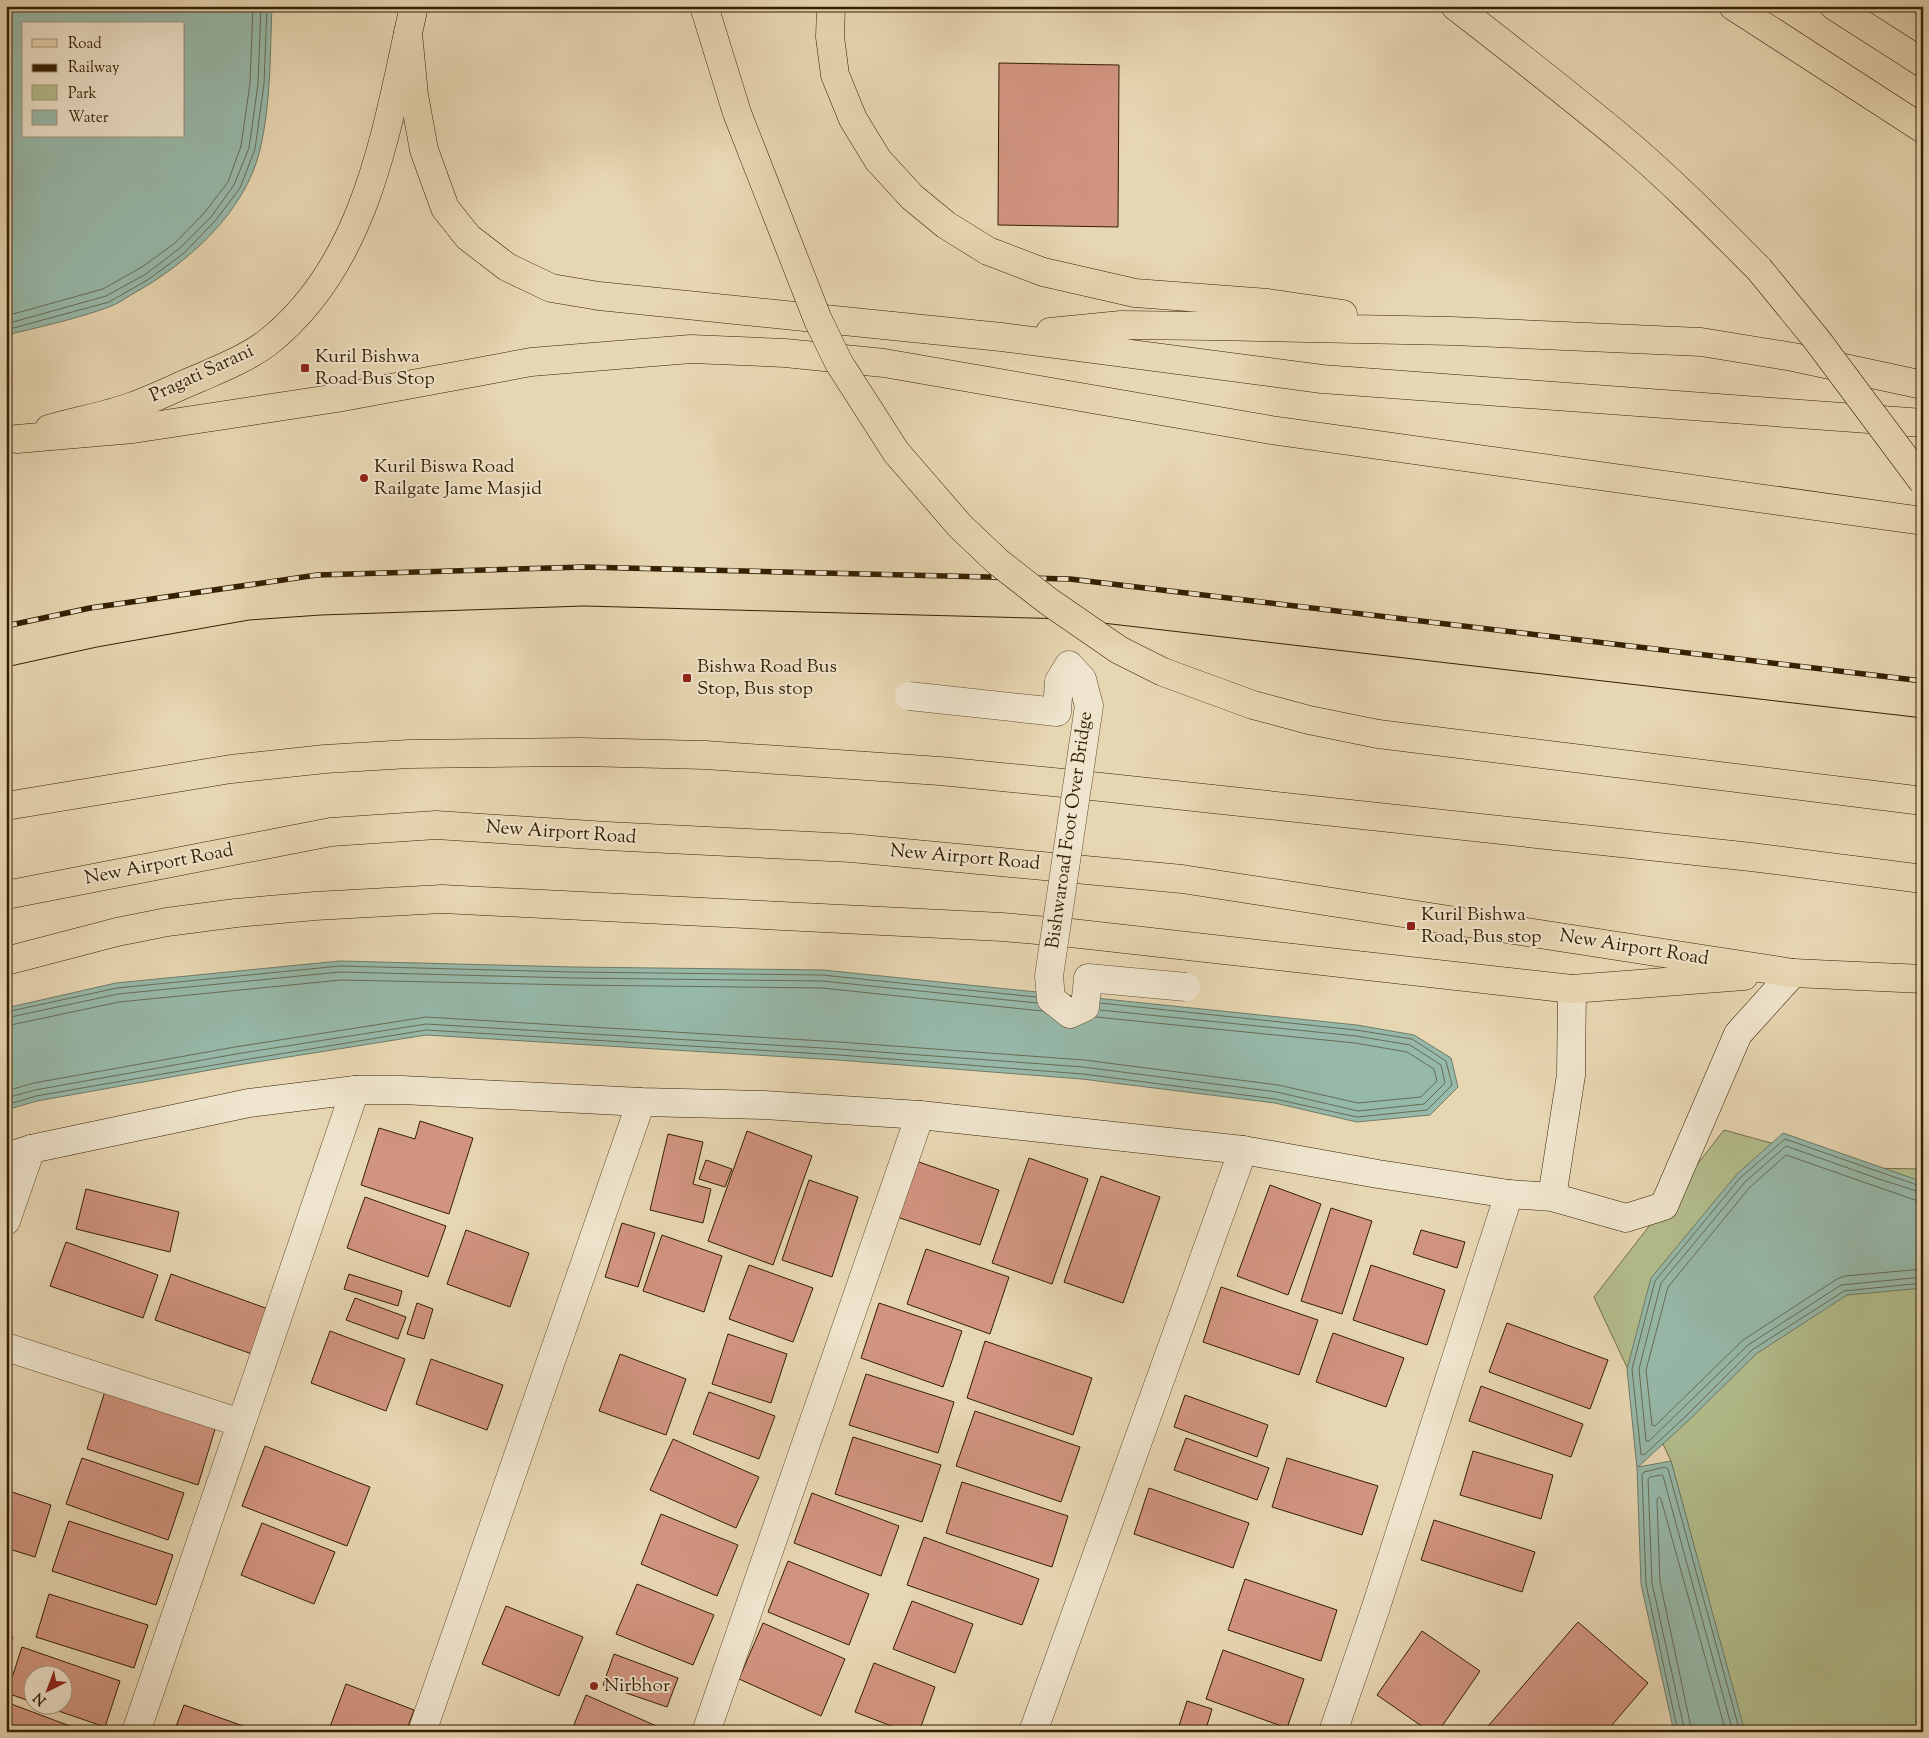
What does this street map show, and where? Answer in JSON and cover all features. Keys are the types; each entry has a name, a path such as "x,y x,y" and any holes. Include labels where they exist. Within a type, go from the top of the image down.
{"main road":[{"path":"405,6 414,96 424,150 446,208 468,237 507,267 550,288 599,296 1001,337 1322,379 1923,423"},
{"name":"Pragati Sarani","path":"12,440 132,406 229,365 266,344 296,316 324,280 344,248 363,205 379,155 414,6"},
{"path":"704,6 737,113 818,320 839,363 869,412 896,452 966,532 998,562 1048,601 1119,650 1163,672 1254,705 1309,720 1378,734 1923,801"},
{"path":"831,6 830,37 835,75 853,118 878,160 912,197 946,225 988,251 1043,272 1135,292 1268,303 1452,331"},
{"path":"1455,6 1628,144 1694,204 1759,269 1818,340 1923,482"},
{"path":"1733,6 1923,129"},
{"path":"1834,6 1923,63"},
{"path":"1001,337 1121,326 1452,331 1701,342 1793,357 1923,385"},
{"path":"12,440 132,429 337,398 531,362 691,349 785,353 884,363 1272,430 1923,521"},
{"path":"6,806 231,769 325,759 409,754 580,752 705,755 940,771 1103,787 1711,853 1923,879"},
{"name":"New Airport Road","path":"6,895 331,832 436,825 607,836 851,848 1182,879 1793,973 1923,979"},
{"path":"6,961 116,932 167,922 315,906 442,898 887,920 1071,933 1572,990 1793,973"}],"street":[{"name":"Bishwaroad Foot Over Bridge","path":"909,696 1056,712 1059,681 1069,665 1082,679 1089,706 1049,976 1051,999 1070,1014 1085,1007 1088,978 1186,988"},
{"path":"6,1221 18,1153 249,1103 355,1090 402,1090 641,1102 764,1105 920,1115 1243,1150 1378,1174 1510,1194 1552,1197 1626,1218 1664,1206 1738,1034 1793,973"},
{"path":"1552,1197 1571,1075 1572,990"},
{"path":"136,1732 355,1090"},
{"path":"422,1732 641,1102"},
{"path":"706,1732 920,1115"},
{"path":"1033,1732 1243,1150"},
{"path":"1335,1731 1510,1194"},
{"path":"6,1347 241,1424"}],"green space":[{"path":"1724,1130 1861,1168 1923,1169 1923,1732 1738,1732 1720,1643 1671,1461 1594,1297"}],"water":[{"path":"6,6 272,6 268,96 264,132 253,173 242,194 212,233 176,266 116,304 71,319 6,335"},
{"path":"340,961 573,967 823,970 1357,1025 1414,1035 1451,1058 1458,1087 1430,1115 1357,1122 1275,1103 1082,1079 838,1060 426,1035 238,1065 37,1101 6,1110 6,1008 116,983"},
{"path":"1783,1133 1923,1182 1923,1288 1847,1295 1756,1354 1638,1467 1671,1461 1745,1732 1674,1732 1641,1584 1637,1468 1627,1369 1651,1278 1737,1174"}],"building":[{"path":"999,63 1119,65 1118,227 998,225"},
{"path":"420,1121 473,1138 449,1214 361,1185 379,1128 415,1139"},
{"path":"747,1131 812,1156 773,1265 708,1241"},
{"path":"668,1134 703,1142 693,1184 711,1189 703,1223 650,1210"},
{"path":"1029,1158 1088,1179 1052,1284 992,1263"},
{"path":"706,1160 732,1169 725,1187 699,1179"},
{"path":"916,1161 999,1190 980,1245 897,1217"},
{"path":"1101,1176 1160,1197 1123,1303 1064,1282"},
{"path":"809,1180 858,1197 832,1277 782,1260"},
{"path":"1270,1185 1321,1204 1288,1295 1237,1276"},
{"path":"86,1189 179,1212 170,1252 76,1229"},
{"path":"365,1197 446,1226 428,1277 347,1248"},
{"path":"1331,1208 1372,1221 1342,1314 1301,1301"},
{"path":"622,1223 655,1233 638,1287 605,1277"},
{"path":"466,1230 529,1253 510,1307 447,1284"},
{"path":"1421,1230 1465,1242 1457,1268 1413,1254"},
{"path":"662,1235 722,1256 704,1312 643,1291"},
{"path":"66,1242 158,1275 143,1318 50,1286"},
{"path":"926,1249 1009,1277 990,1334 907,1304"},
{"path":"749,1265 813,1288 793,1342 729,1319"},
{"path":"1371,1265 1445,1290 1427,1345 1353,1320"},
{"path":"171,1274 271,1310 255,1355 155,1320"},
{"path":"349,1274 402,1291 398,1306 344,1289"},
{"path":"1221,1287 1318,1320 1299,1375 1203,1342"},
{"path":"355,1298 406,1317 398,1339 346,1320"},
{"path":"417,1303 433,1309 424,1339 407,1334"},
{"path":"879,1303 962,1331 943,1387 861,1358"},
{"path":"1507,1323 1608,1360 1590,1409 1489,1372"},
{"path":"330,1331 405,1359 386,1411 311,1383"},
{"path":"1333,1333 1404,1358 1386,1407 1316,1382"},
{"path":"728,1334 787,1354 771,1403 712,1384"},
{"path":"985,1341 1092,1378 1073,1435 967,1398"},
{"path":"620,1354 686,1379 666,1435 599,1411"},
{"path":"431,1359 503,1385 487,1430 416,1404"},
{"path":"866,1374 954,1402 938,1453 849,1425"},
{"path":"1481,1386 1583,1424 1571,1457 1469,1421"},
{"path":"105,1391 216,1426 198,1485 87,1449"},
{"path":"709,1392 775,1416 759,1459 693,1434"},
{"path":"1185,1395 1268,1425 1257,1457 1174,1427"},
{"path":"975,1411 1080,1447 1061,1502 956,1466"},
{"path":"853,1437 941,1465 922,1522 835,1494"},
{"path":"1186,1438 1269,1468 1257,1500 1174,1470"},
{"path":"673,1439 759,1477 736,1528 650,1490"},
{"path":"265,1446 370,1487 347,1546 242,1506"},
{"path":"1473,1451 1553,1475 1541,1519 1460,1495"},
{"path":"82,1458 184,1493 168,1540 66,1504"},
{"path":"1287,1458 1378,1486 1362,1535 1272,1507"},
{"path":"962,1482 1068,1516 1052,1567 946,1533"},
{"path":"1149,1488 1249,1523 1233,1568 1134,1534"},
{"path":"6,1490 51,1505 35,1557 6,1548"},
{"path":"812,1493 899,1526 881,1576 794,1543"},
{"path":"661,1514 738,1545 717,1596 641,1564"},
{"path":"1434,1520 1535,1552 1522,1592 1421,1560"},
{"path":"69,1521 173,1555 156,1605 52,1571"},
{"path":"262,1523 335,1552 314,1604 241,1575"},
{"path":"924,1537 1039,1579 1022,1625 907,1585"},
{"path":"788,1561 869,1594 849,1645 768,1612"},
{"path":"1245,1579 1337,1610 1321,1661 1228,1630"},
{"path":"637,1584 714,1615 693,1665 616,1634"},
{"path":"49,1594 148,1625 134,1668 36,1637"},
{"path":"912,1601 973,1624 955,1673 893,1649"},
{"path":"506,1606 583,1637 559,1696 482,1664"},
{"path":"1578,1622 1648,1683 1606,1732 1483,1732"},
{"path":"763,1623 845,1659 821,1716 739,1679"},
{"path":"1422,1631 1480,1671 1438,1732 1430,1732 1377,1695"},
{"path":"6,1635 13,1637 6,1658"},
{"path":"22,1647 120,1681 105,1727 72,1716 72,1666 22,1666 22,1698 7,1693"},
{"path":"1223,1650 1304,1679 1287,1728 1206,1699"},
{"path":"614,1654 678,1678 667,1707 603,1685"},
{"path":"874,1663 935,1687 919,1732 907,1732 855,1712"},
{"path":"346,1684 414,1710 406,1732 328,1732"},
{"path":"586,1695 670,1732 571,1732"},
{"path":"1187,1701 1212,1709 1205,1732 1177,1732"},
{"path":"6,1702 22,1708 22,1716 43,1716 86,1732 6,1732"},
{"path":"184,1705 260,1732 174,1732"}],"tram line":[{"path":"6,667 97,647 249,620 321,615 584,606 1068,619 1923,718"}],"railway":[{"path":"6,626 90,608 317,575 584,567 1070,579 1923,681"}],"place":[{"name":"Kuril Bishwa Road Bus Stop","path":"305,368"},
{"name":"Kuril Biswa Road Railgate Jame Masjid","path":"364,478"},
{"name":"Bishwa Road Bus Stop, Bus stop","path":"687,678"},
{"name":"Kuril Bishwa Road, Bus stop","path":"1411,926"},
{"name":"Nirbhor","path":"594,1686"}]}
